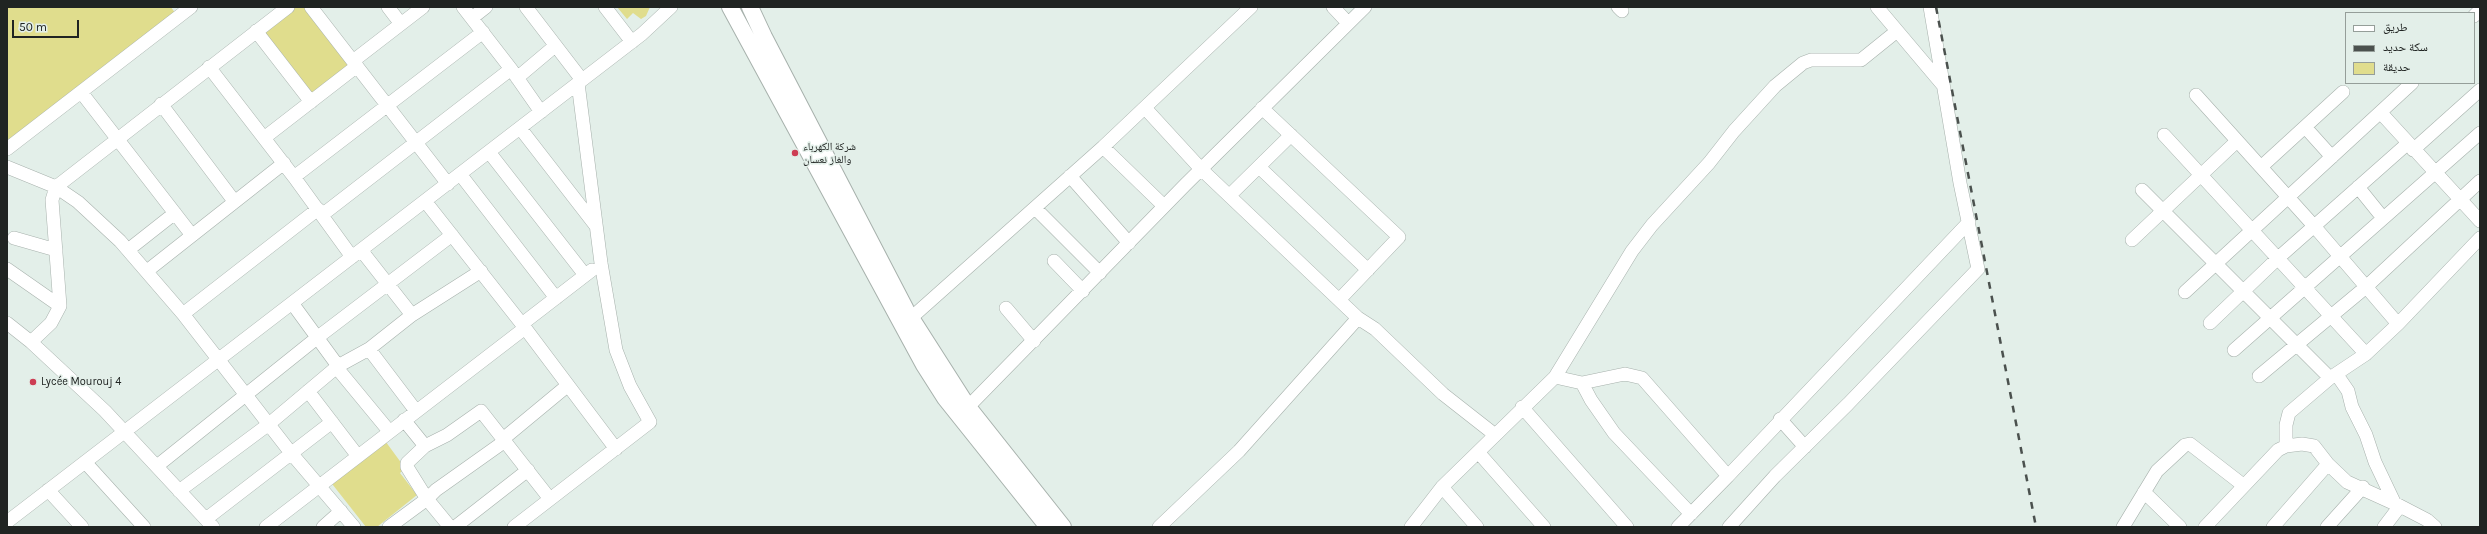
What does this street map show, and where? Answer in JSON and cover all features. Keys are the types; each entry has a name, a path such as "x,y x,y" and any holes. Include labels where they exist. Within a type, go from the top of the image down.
{"main road":[{"path":"730,7 924,365 950,404 1048,527"},
{"path":"750,7 764,37 911,318 968,407 1063,527"}],"street":[{"path":"7,149 81,92 175,12 191,7"},
{"path":"31,342 51,323 60,306 52,200 56,187 117,138 288,7"},
{"path":"311,7 448,184"},
{"path":"388,7 401,24"},
{"path":"264,138 311,102 401,24 424,7"},
{"path":"463,7 514,74 540,112"},
{"path":"472,18 486,7"},
{"path":"514,527 650,422 630,386 616,350 597,227 580,82 526,7"},
{"path":"605,7 637,38"},
{"path":"637,38 653,19 656,7"},
{"path":"11,523 48,490 637,38 671,7"},
{"path":"911,318 1103,147 1251,7"},
{"path":"1333,7 1348,23"},
{"path":"968,407 1083,291 1201,168 1365,7"},
{"path":"1876,7 1942,84"},
{"path":"1729,527 1976,272 1978,261 1942,84 1930,7"},
{"path":"1411,527 1442,487 1494,434 1555,376 1632,251 1775,86 1803,63 1811,60 1861,60 1897,30"},
{"path":"256,32 311,102"},
{"path":"294,177 483,32"},
{"path":"183,314 416,142 555,46"},
{"path":"209,67 320,212 357,254 388,284 412,315"},
{"path":"2185,292 2287,196 2381,113 2411,84"},
{"path":"2210,323 2277,259 2358,187 2480,90"},
{"path":"81,92 191,234"},
{"path":"2261,167 2343,92"},
{"path":"2196,95 2314,226 2398,324"},
{"path":"161,104 234,201"},
{"path":"1145,108 1201,168 1358,318 1375,329 1443,394 1494,434"},
{"path":"1262,108 1399,237 1340,300"},
{"path":"2381,113 2410,147 2460,197 2480,221"},
{"path":"2305,127 2332,156"},
{"path":"520,128 597,227"},
{"path":"2234,350 2303,287 2480,133"},
{"path":"1230,195 1291,135"},
{"path":"2164,136 2330,317 2366,354"},
{"path":"2132,240 2164,212 2200,174 2237,141"},
{"path":"1103,147 1164,206"},
{"path":"489,152 585,275"},
{"path":"146,271 191,234 284,163"},
{"path":"1259,166 1368,270"},
{"path":"7,167 56,187 94,216 128,250 183,314 291,452 354,527"},
{"path":"460,174 556,298"},
{"path":"1070,176 1129,243"},
{"path":"2259,376 2366,287 2460,197 2480,181"},
{"path":"2358,187 2384,218"},
{"path":"2142,190 2296,345 2334,377 2348,391 2352,407 2366,435 2374,462 2397,504"},
{"path":"425,201 524,326 567,386 616,449"},
{"path":"1035,208 1100,273"},
{"path":"128,250 175,213"},
{"path":"1678,527 1969,222"},
{"path":"157,466 318,337 452,235"},
{"path":"14,238 56,250"},
{"path":"2286,446 2286,425 2290,413 2334,377 2366,354 2398,324 2480,238"},
{"path":"1054,261 1083,291"},
{"path":"266,527 357,455 416,411 524,326 556,298 602,263"},
{"path":"7,269 60,306"},
{"path":"180,491 269,424 338,367 369,349 412,315 480,272"},
{"path":"292,303 318,337 338,367 389,431"},
{"path":"1006,308 1034,340"},
{"path":"1158,527 1239,451 1358,318"},
{"path":"7,323 31,342 125,432 210,523 291,452 332,422"},
{"path":"369,349 416,411"},
{"path":"1555,376 1582,383 1625,374 1642,378 1728,476"},
{"path":"1582,383 1591,400 1614,433 1691,514"},
{"path":"389,527 504,440 567,386"},
{"path":"308,391 357,455"},
{"path":"1522,407 1627,527"},
{"path":"450,527 427,499 407,467 407,463 425,446 447,435 481,411 550,499"},
{"path":"1780,419 1805,447"},
{"path":"404,420 425,446"},
{"path":"2123,527 2162,466 2178,449 2190,444 2243,485"},
{"path":"2205,527 2243,485 2278,450 2286,446 2314,446 2328,464 2347,482 2363,487 2397,504 2428,525"},
{"path":"1478,452 1544,527"},
{"path":"85,462 144,527"},
{"path":"2274,527 2328,464"},
{"path":"455,527 528,470"},
{"path":"1442,487 1477,527"},
{"path":"2327,527 2363,487"},
{"path":"48,490 82,527"},
{"path":"2144,492 2180,527"},
{"path":"2384,527 2397,504"},
{"path":"323,527 341,511"}],"green space":[{"path":"7,7 171,7 175,13 7,142"},
{"path":"296,7 305,7 351,67 312,97 262,33"},
{"path":"617,7 650,7 646,16 641,19 633,13 627,19"},
{"path":"383,438 405,468 400,473 417,495 377,527 366,527 329,480"}],"railway":[{"path":"1936,7 2036,527"}],"place":[{"name":"شركة الكهرباء والغاز نعسان","path":"795,153"},
{"name":"Lycée Mourouj 4","path":"33,382"}]}
